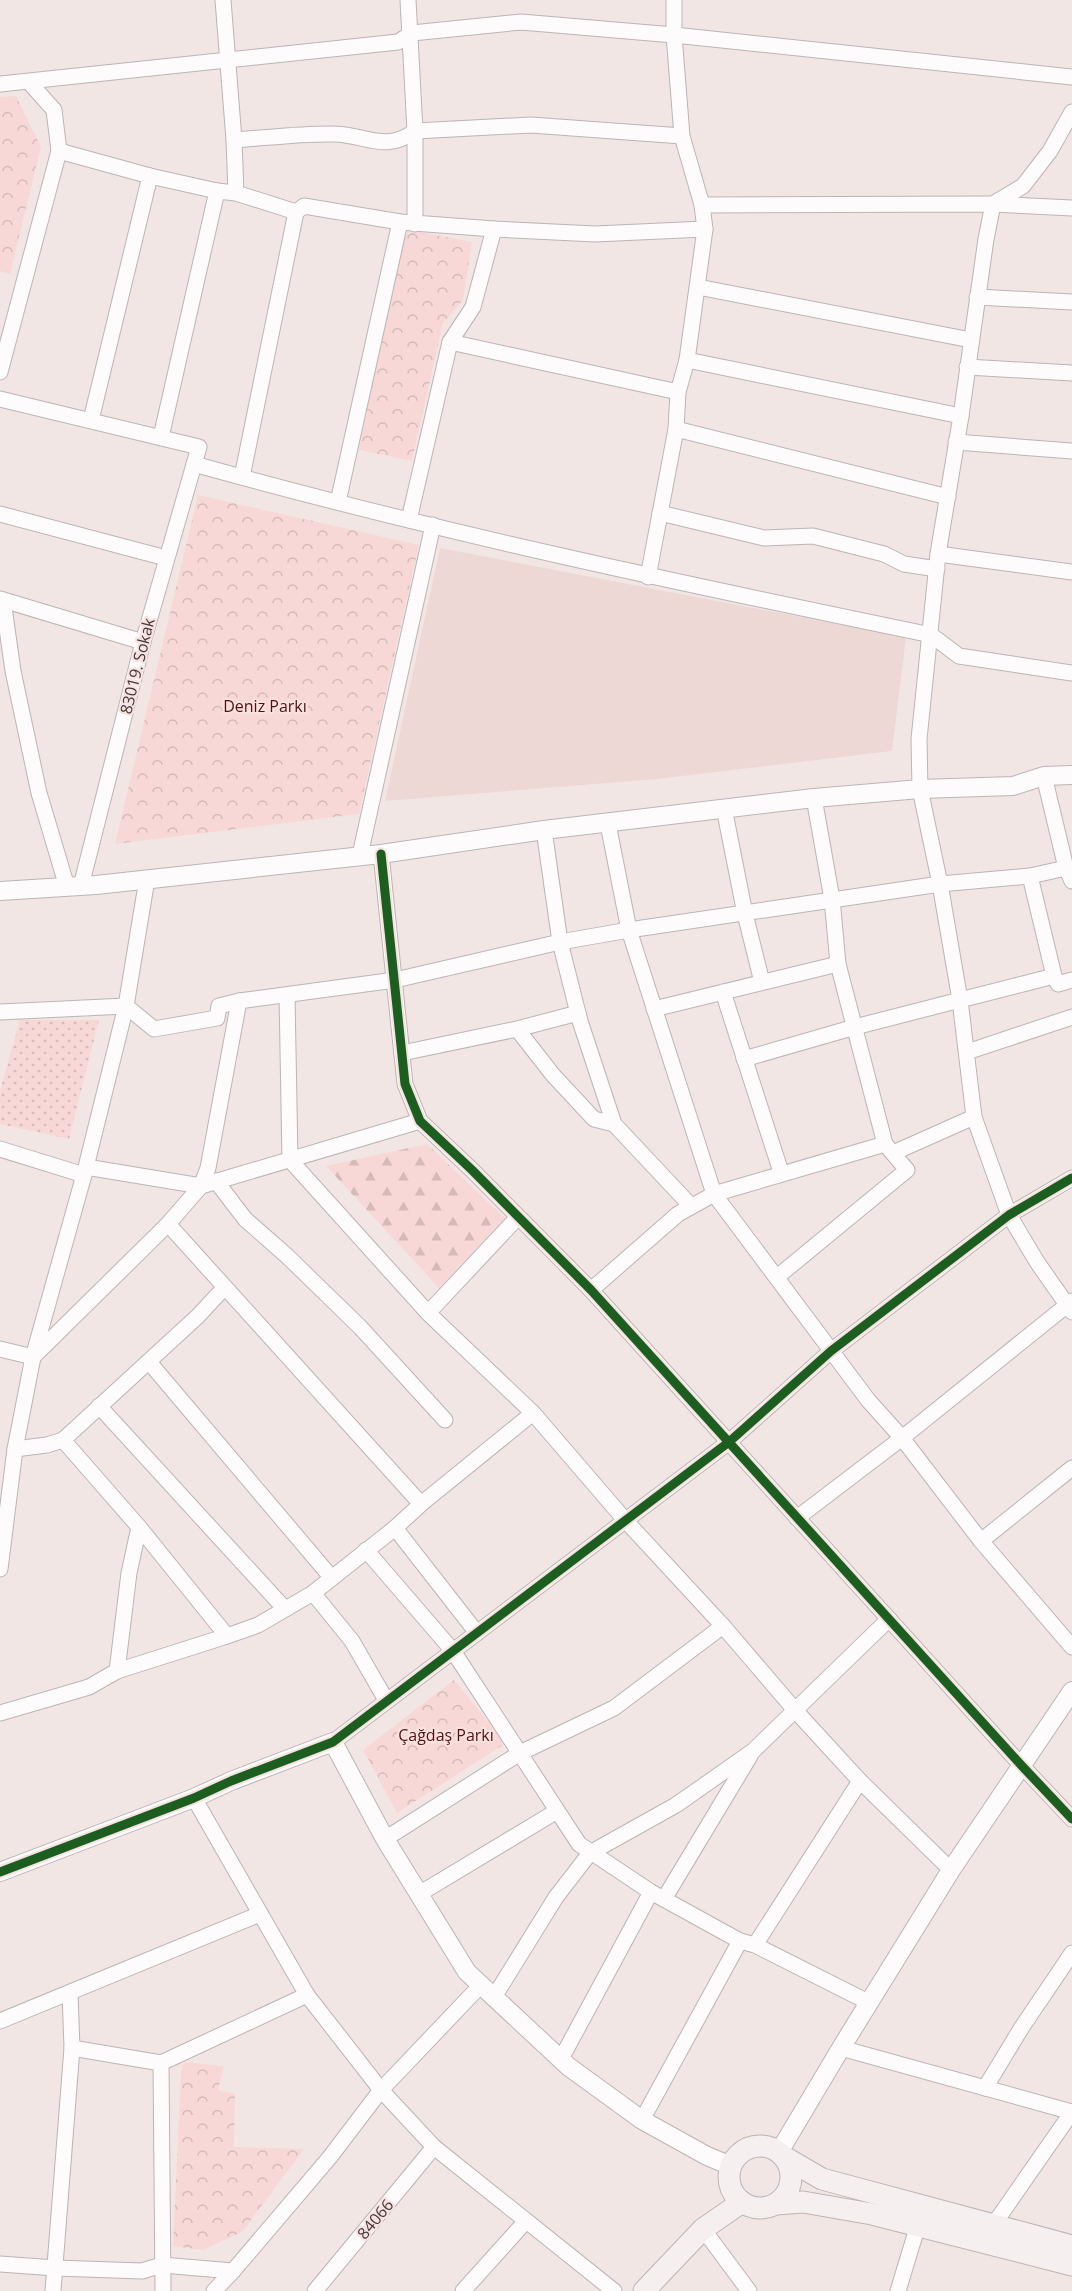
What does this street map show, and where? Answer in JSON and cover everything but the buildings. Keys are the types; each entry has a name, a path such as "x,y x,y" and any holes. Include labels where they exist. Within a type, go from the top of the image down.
{"main road":[{"path":"1072,2246 822,2180 763,2146 754,2146 738,2155 731,2166 729,2179 731,2188 742,2202 758,2208 803,2202 872,2214 1072,2265"},
{"path":"776,2204 783,2199 791,2183 790,2166 782,2155"},
{"path":"644,2291 704,2229 742,2202"}],"street":[{"path":"223,0 236,193"},
{"path":"338,502 407,223 415,131 408,0"},
{"path":"648,577 676,429 678,392 687,360 705,229 702,205 682,136 674,35 674,0"},
{"path":"0,84 398,42 411,33 521,22 674,35 1072,77"},
{"path":"0,372 58,151 54,110 29,82"},
{"path":"797,1518 1070,1306 1037,1262 1009,1215 975,1117 960,1000 940,884 920,789 919,739 937,561 993,204 1023,186 1050,151 1072,112"},
{"path":"234,140 337,134 379,142 402,140 415,131 531,125 682,136"},
{"path":"58,151 150,176 236,193 296,212"},
{"path":"91,420 150,176"},
{"path":"0,399 161,437 217,191"},
{"path":"702,205 993,204 1072,208"},
{"path":"242,477 296,212 304,206 407,223 494,229 595,234 705,229"},
{"path":"409,520 450,342 473,307 494,229"},
{"path":"698,287 970,340"},
{"path":"977,297 1072,302"},
{"path":"450,342 678,392"},
{"path":"687,360 961,416"},
{"path":"967,367 1072,373"},
{"path":"676,429 948,497"},
{"name":"83019. Sokak","path":"74,887 199,447 161,437"},
{"path":"956,442 1072,451"},
{"path":"194,464 409,520 648,577 931,635 959,656 1072,673"},
{"path":"660,513 764,538 813,536 884,554 904,564 937,561 1072,572"},
{"path":"0,514 166,558"},
{"path":"360,855 433,525"},
{"path":"74,887 39,793 6,672 1,600 143,642"},
{"path":"0,891 74,887 381,854 544,830 814,798 920,789 1012,786 1044,776 1072,775"},
{"path":"0,1012 126,1006 154,1029 217,1018 219,1006 239,1001 395,980 561,942 629,930 940,884 1069,874 1044,776"},
{"path":"777,1277 907,1170 889,1148 838,964 832,899 814,798"},
{"path":"724,808 745,914 762,982"},
{"path":"608,824 629,930 714,1194 868,1400 902,1438 981,1541 1072,1647"},
{"path":"544,830 561,942 579,1013 614,1124 691,1206"},
{"path":"381,854 405,1084 420,1121 591,1290 1072,1819"},
{"path":"1030,876 1054,976 1058,984 1072,980"},
{"path":"0,1569 15,1449 33,1357 85,1171 126,1006 147,879"},
{"path":"654,1009 838,964"},
{"path":"744,1059 855,1027 1054,976"},
{"path":"723,992 781,1173"},
{"path":"287,995 290,1160 428,1313 533,1413 625,1520 723,1626 860,1781 951,1870"},
{"path":"33,1357 208,1184 208,1168 239,1001"},
{"path":"402,1053 517,1029 579,1013"},
{"path":"967,1052 1072,1017"},
{"path":"517,1029 552,1075 594,1119 614,1124"},
{"path":"591,1290 678,1214 714,1194 781,1173 889,1148 975,1117"},
{"path":"0,1149 85,1171 208,1184 420,1121"},
{"path":"0,1872 333,1742 729,1442 831,1351 1009,1215 1072,1178"},
{"path":"208,1184 360,1327 445,1420"},
{"path":"428,1313 518,1217"},
{"path":"168,1224 421,1504"},
{"path":"15,1449 47,1445 63,1440 198,1316 224,1288"},
{"path":"0,1349 33,1357"},
{"path":"149,1362 331,1577"},
{"path":"99,1406 285,1609"},
{"path":"0,1713 89,1687 117,1671 258,1625 313,1593 533,1413"},
{"path":"63,1440 139,1527 226,1636"},
{"path":"981,1541 1072,1468"},
{"path":"117,1671 129,1573 139,1527"},
{"path":"395,1528 477,1633"},
{"path":"366,1550 453,1651 579,1844 658,1896 870,2003"},
{"path":"313,1593 352,1641 386,1700"},
{"path":"214,2291 330,2157 381,2090 487,1991 590,1853 676,1805 753,1751 889,1619"},
{"path":"385,1839 520,1753 614,1708 723,1626"},
{"path":"782,2155 840,2048 951,1870 1072,1691"},
{"path":"333,1742 385,1839 467,1972 561,2059 642,2120 707,2156 731,2166"},
{"path":"561,2059 658,1896 753,1751"},
{"path":"642,2120 748,1943 860,1781"},
{"path":"194,1798 307,1995 381,2090 434,2147 614,2291"},
{"path":"419,1894 556,1811"},
{"path":"0,2021 260,1914"},
{"path":"985,2088 1022,2026 1072,1953"},
{"path":"53,2291 72,2049 70,1993"},
{"path":"72,2049 161,2063 307,1995"},
{"path":"840,2048 1072,2112 994,2224"},
{"path":"161,2063 163,2291"},
{"name":"84066","path":"315,2291 434,2147"},
{"path":"463,2291 526,2221"},
{"path":"898,2291 918,2225"},
{"path":"704,2229 749,2291"},
{"path":"0,2264 142,2271 162,2265 233,2271"}],"shaded area":[{"path":"440,548 906,637 892,751 658,779 385,801"}],"green space":[{"path":"16,96 41,147 10,274 0,271 0,97"},
{"path":"415,231 472,242 463,300 443,323 412,461 359,450 402,236"},
{"name":"Deniz Parkı","path":"198,495 419,545 359,814 115,844"},
{"path":"20,1020 99,1020 69,1139 0,1124 0,1091"},
{"path":"427,1144 505,1218 439,1288 326,1166"},
{"name":"Çağdaş Parkı","path":"454,1680 506,1743 397,1813 363,1750"},
{"path":"184,2062 224,2066 218,2090 235,2094 234,2147 304,2149 242,2232 203,2250 173,2246 181,2072"}],"cycle path":[{"path":"381,854 405,1084 420,1121 591,1290 1072,1819"},
{"path":"0,1872 333,1742 729,1442 831,1351 1009,1215 1072,1178"}]}
